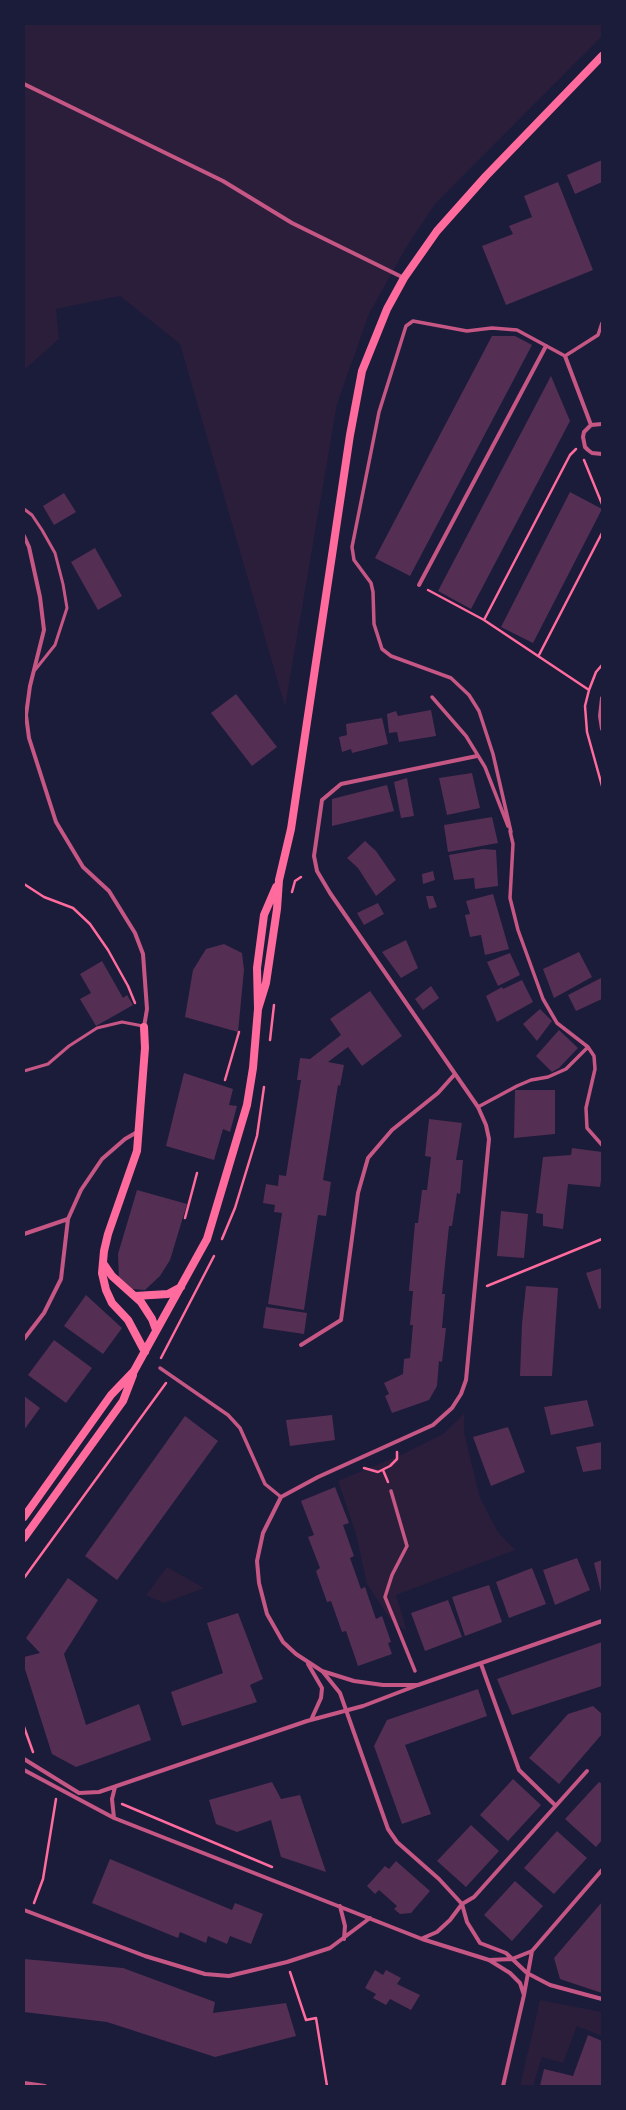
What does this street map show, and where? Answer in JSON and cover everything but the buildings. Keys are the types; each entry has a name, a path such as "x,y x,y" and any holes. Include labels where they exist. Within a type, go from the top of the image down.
{"main road":[{"path":"24,1538 123,1401 134,1371 156,1330 182,1287 207,1238 244,1113 253,1068 258,1009 266,983 277,909 279,880 291,829 350,435 362,371 375,334 404,278 437,231 486,176 602,56"},
{"path":"144,1027 145,1048 137,1151 108,1234 102,1273 106,1290 112,1303 131,1325 145,1352"},
{"path":"103,1263 112,1276 135,1296 148,1311 156,1330"},
{"path":"135,1296 168,1294 182,1287"},
{"path":"24,1517 111,1395 134,1371"}],"street":[{"path":"24,84 223,181 292,223 404,278"},
{"path":"591,425 565,356 517,330 492,328 467,331 413,321 406,326 379,412 352,547 354,560 371,583 373,592 374,624 382,648 391,656 451,678 469,695 479,711 493,754 513,844 510,898 518,930 543,999 558,1023 588,1047 594,1056 595,1069 586,1108 587,1128 602,1145"},
{"path":"565,356 598,335 602,324"},
{"path":"419,585 546,346"},
{"path":"602,424 591,425 584,432 583,442 585,447 592,453 602,454"},
{"path":"24,536 29,546 40,596 44,630 34,671 26,715 29,738 56,822 83,867 108,892 136,933 143,954 147,1009 144,1027"},
{"path":"432,698 466,736 485,767 510,832"},
{"path":"602,698 600,716 602,729"},
{"path":"418,1685 374,1685 339,1677 308,1664 283,1642 267,1614 259,1583 257,1561 263,1533 276,1504 281,1497 318,1477 433,1425 452,1408 461,1394 466,1380 489,1139 486,1124 478,1107 317,871 314,856 315,839 322,800 328,793 341,784 477,756"},
{"path":"478,1107 531,1080 548,1077 566,1069 588,1047"},
{"path":"301,1345 341,1320 358,1193 368,1158 392,1130 438,1093 455,1074"},
{"path":"24,1339 44,1313 61,1279 68,1219 82,1190 102,1159 124,1139 139,1130"},
{"path":"24,1234 68,1219"},
{"path":"160,1368 228,1415 240,1428 265,1484 281,1497"},
{"path":"391,1491 407,1546 392,1575 385,1597 415,1671"},
{"path":"24,1759 79,1793 99,1792 309,1720 347,1712 418,1685 602,1621"},
{"path":"308,1664 322,1688 321,1698 309,1720"},
{"path":"481,1664 520,1770 555,1806"},
{"path":"322,1671 340,1693 388,1829 398,1842 438,1879 462,1904 467,1922 480,1943 502,1951 527,1973 550,1985 602,1999"},
{"path":"24,1770 114,1818 422,1939 488,1960 510,1973 520,1983 524,1995"},
{"path":"422,1939 437,1932 450,1920 462,1904 474,1897 587,1771"},
{"path":"114,1818 112,1799 115,1787"},
{"path":"488,1960 512,1959 532,1951 602,1870"},
{"path":"340,1906 345,1926 344,1939"},
{"path":"24,1910 145,1956 205,1974 229,1976 287,1962 330,1948 370,1918"},
{"path":"503,2086 524,1995 532,1951"},
{"path":"24,2083 45,2086"}],"lane":[{"path":"24,509 32,515 54,553 63,584 67,608 55,645 34,671"},
{"path":"24,1071 48,1064 69,1046 97,1028 122,1022 144,1027"}],"path":[{"path":"484,620 570,454 578,447 602,504"},
{"path":"539,655 602,533"},
{"path":"419,585 484,620 539,655 589,690"},
{"path":"24,884 44,897 73,908 90,924 108,950 128,986 136,1006"},
{"path":"225,1080 240,1032"},
{"path":"231,1056 235,1057"},
{"path":"185,1218 197,1173"},
{"path":"487,1286 602,1239"},
{"path":"24,1578 171,1376"},
{"path":"362,1466 378,1472 390,1466 397,1459 396,1452"},
{"path":"30,1912 43,1878 58,1788"},
{"path":"116,1801 273,1867"},
{"path":"287,1962 306,2020 316,2018 327,2086"}],"shaded area":[{"path":"24,24 602,24 602,36 435,204 407,246 369,314 337,404 285,707 180,344 120,296 56,309 59,339 24,370"},
{"path":"464,1414 464,1432 480,1498 498,1532 515,1550 396,1595 407,1631 391,1620 367,1584 356,1534 338,1481 403,1454 443,1434"},
{"path":"167,1567 204,1588 164,1603 146,1595"},
{"path":"540,2000 602,2012 602,2036 577,2026 563,2063 542,2057 533,2086 520,2086"}]}
